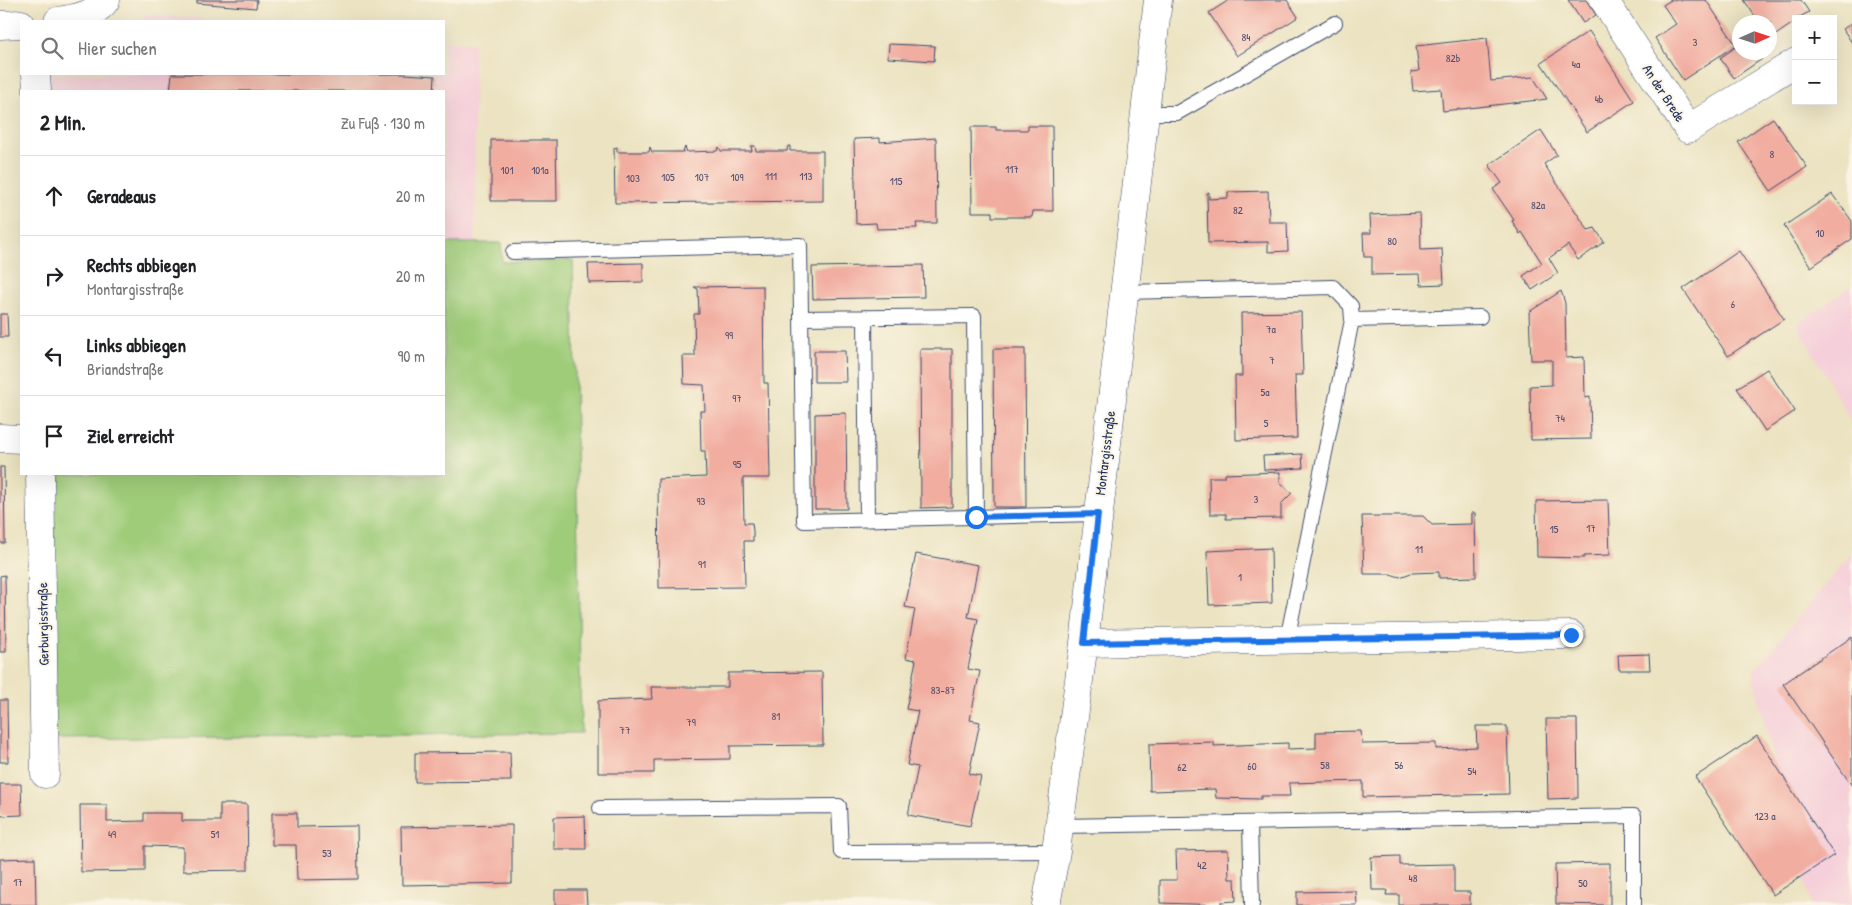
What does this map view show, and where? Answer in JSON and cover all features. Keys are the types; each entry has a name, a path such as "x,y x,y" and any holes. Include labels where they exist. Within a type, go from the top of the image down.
{"street":[{"path":"68,20 77,19 103,4 106,0"},
{"name":"Montargisstraße","path":"1046,905 1058,838 1084,643 1158,0"},
{"name":"An der Brede","path":"1604,0 1688,129 1792,64"},
{"path":"0,25 20,24"},
{"path":"36,75 36,90"},
{"path":"0,438 20,438"},
{"name":"Gerburgisstraße","path":"40,475 45,774"},
{"path":"1084,643 1571,635"}],"lane":[{"path":"1145,113 1177,114 1335,23"},
{"path":"514,252 800,245 804,521 1098,514"},
{"path":"1124,292 1333,287 1351,306 1352,320 1287,640"},
{"path":"801,318 974,316 976,517"},
{"path":"865,317 867,520"},
{"path":"1352,320 1480,317"},
{"path":"600,808 839,806 840,852 1058,838 1250,822 1634,816 1634,905"},
{"path":"1250,822 1252,905"}],"shaded area":[{"path":"144,14 217,20 143,20"},
{"path":"445,40 474,43 475,243 445,243 445,90 47,90 47,75 445,75"},
{"path":"1852,286 1852,423 1797,324"},
{"path":"1852,553 1852,905 1811,905 1752,673"}],"green space":[{"path":"445,243 501,243 502,262 573,260 581,733 55,739 52,475 445,475"}],"building":[{"path":"197,0 257,0 256,8 197,3"},
{"path":"1229,0 1287,0 1298,17 1237,56 1209,13"},
{"path":"1568,0 1586,0 1596,15 1583,23"},
{"path":"1671,0 1706,0 1732,39 1732,48 1683,80 1655,38 1676,24 1663,5"},
{"path":"1744,0 1801,0 1809,12 1803,15 1792,15 1792,24 1777,34 1777,15 1754,15"},
{"path":"1852,23 1852,43 1843,29"},
{"path":"1589,31 1634,101 1587,132 1541,63"},
{"path":"1487,38 1491,81 1533,77 1547,99 1443,111 1441,89 1413,91 1411,72 1419,71 1416,46"},
{"path":"889,44 935,46 934,61 888,58"},
{"path":"1732,50 1732,60 1761,60 1734,78 1720,58"},
{"path":"172,75 435,76 434,90 170,90"},
{"path":"1773,118 1807,167 1771,191 1738,142"},
{"path":"1028,126 1052,126 1053,211 1033,211 1032,217 992,217 992,212 972,212 971,127 996,127 996,130 1028,130"},
{"path":"1541,130 1557,155 1544,164 1588,230 1595,228 1604,242 1578,260 1568,245 1549,258 1558,273 1532,290 1523,276 1542,263 1522,232 1520,234 1512,221 1514,220 1493,189 1502,183 1489,165"},
{"path":"880,138 880,142 936,138 937,223 916,223 917,228 877,229 876,223 856,224 854,139"},
{"path":"491,140 556,140 557,201 491,201"},
{"path":"751,146 755,146 756,151 787,151 788,146 790,146 790,151 823,151 823,201 615,203 614,148 617,147 617,152 649,152 650,147 652,152 683,152 685,147 687,152 717,151 719,147 721,151 752,151"},
{"path":"1268,191 1269,222 1287,222 1288,251 1268,252 1268,242 1208,243 1207,193 1209,192 1209,199 1228,198 1228,192"},
{"path":"1832,194 1852,221 1852,239 1811,267 1784,226"},
{"path":"1420,213 1421,250 1442,249 1444,284 1421,285 1420,274 1372,275 1372,257 1364,257 1363,233 1371,233 1370,215"},
{"path":"1739,251 1784,319 1728,356 1683,289"},
{"path":"643,263 643,282 589,283 588,264"},
{"path":"923,265 924,297 813,299 812,267"},
{"path":"763,286 764,383 768,383 770,478 743,478 744,523 752,523 753,531 753,541 744,541 745,587 659,588 658,479 706,477 705,451 701,451 700,411 705,411 704,385 684,384 683,356 695,356 694,314 699,314 698,289 694,287"},
{"path":"1561,291 1565,303 1566,358 1584,357 1585,398 1590,397 1591,439 1531,440 1530,386 1552,385 1552,360 1531,360 1529,312"},
{"path":"1301,312 1303,375 1295,375 1297,438 1236,440 1235,376 1242,376 1241,313"},
{"path":"0,314 7,314 8,337 0,337"},
{"path":"920,349 952,349 952,507 921,508"},
{"path":"993,349 1025,349 1026,507 994,507"},
{"path":"814,351 845,351 846,382 814,382"},
{"path":"1767,369 1795,411 1765,431 1737,388"},
{"path":"846,413 847,509 815,509 815,414"},
{"path":"1302,454 1303,468 1264,470 1263,456"},
{"path":"0,467 4,467 5,543 0,543"},
{"path":"1280,472 1280,482 1292,493 1281,504 1281,518 1226,519 1226,514 1210,514 1209,477 1225,477 1225,474"},
{"path":"1608,500 1610,555 1584,556 1584,558 1537,557 1536,501"},
{"path":"1472,513 1475,513 1476,577 1439,578 1439,572 1411,573 1400,577 1390,574 1364,574 1362,516 1423,516 1432,525 1472,524"},
{"path":"1271,548 1272,603 1209,605 1207,551"},
{"path":"916,554 978,565 968,617 978,619 968,669 980,671 970,720 980,722 969,774 981,776 970,826 908,815 918,767 907,765 918,711 906,709 916,660 906,658 915,609 905,607"},
{"path":"5,575 6,652 0,652 0,576"},
{"path":"1852,637 1852,786 1783,684"},
{"path":"1649,654 1650,670 1619,670 1618,655"},
{"path":"822,672 823,745 730,746 730,759 654,760 654,773 598,773 598,701 652,699 651,687 728,687 728,673"},
{"path":"0,700 7,700 8,762 0,762"},
{"path":"1546,719 1577,719 1578,798 1548,799"},
{"path":"1476,726 1507,726 1509,794 1363,797 1363,781 1289,783 1290,796 1261,796 1261,799 1216,798 1215,789 1150,791 1149,744 1214,742 1214,746 1288,743 1288,749 1316,748 1316,732 1361,731 1362,744 1436,743 1436,749 1477,747"},
{"path":"1757,736 1834,855 1773,895 1695,777"},
{"path":"510,752 511,781 415,782 415,753"},
{"path":"0,784 21,784 22,815 0,816"},
{"path":"220,804 247,804 248,870 183,871 183,847 145,846 145,871 81,872 80,805 107,805 107,822 144,821 144,813 182,813 182,821 220,821"},
{"path":"272,813 297,813 297,827 357,826 358,879 297,880 296,845 272,845"},
{"path":"585,816 586,849 554,849 554,817"},
{"path":"512,825 512,883 402,885 401,827"},
{"path":"1228,850 1229,879 1235,879 1236,901 1221,902 1221,905 1160,903 1160,880 1177,880 1176,851"},
{"path":"1400,856 1400,865 1454,864 1454,892 1470,892 1470,905 1399,905 1399,895 1386,895 1387,890 1372,890 1371,857"},
{"path":"35,858 36,905 0,905 0,859"},
{"path":"1610,863 1610,905 1556,904 1555,864"},
{"path":"555,890 586,890 587,905 555,905"},
{"path":"1356,891 1357,905 1297,905 1297,892"}],"route":[{"path":"976,517 1098,514 1084,643 1571,635"}]}
